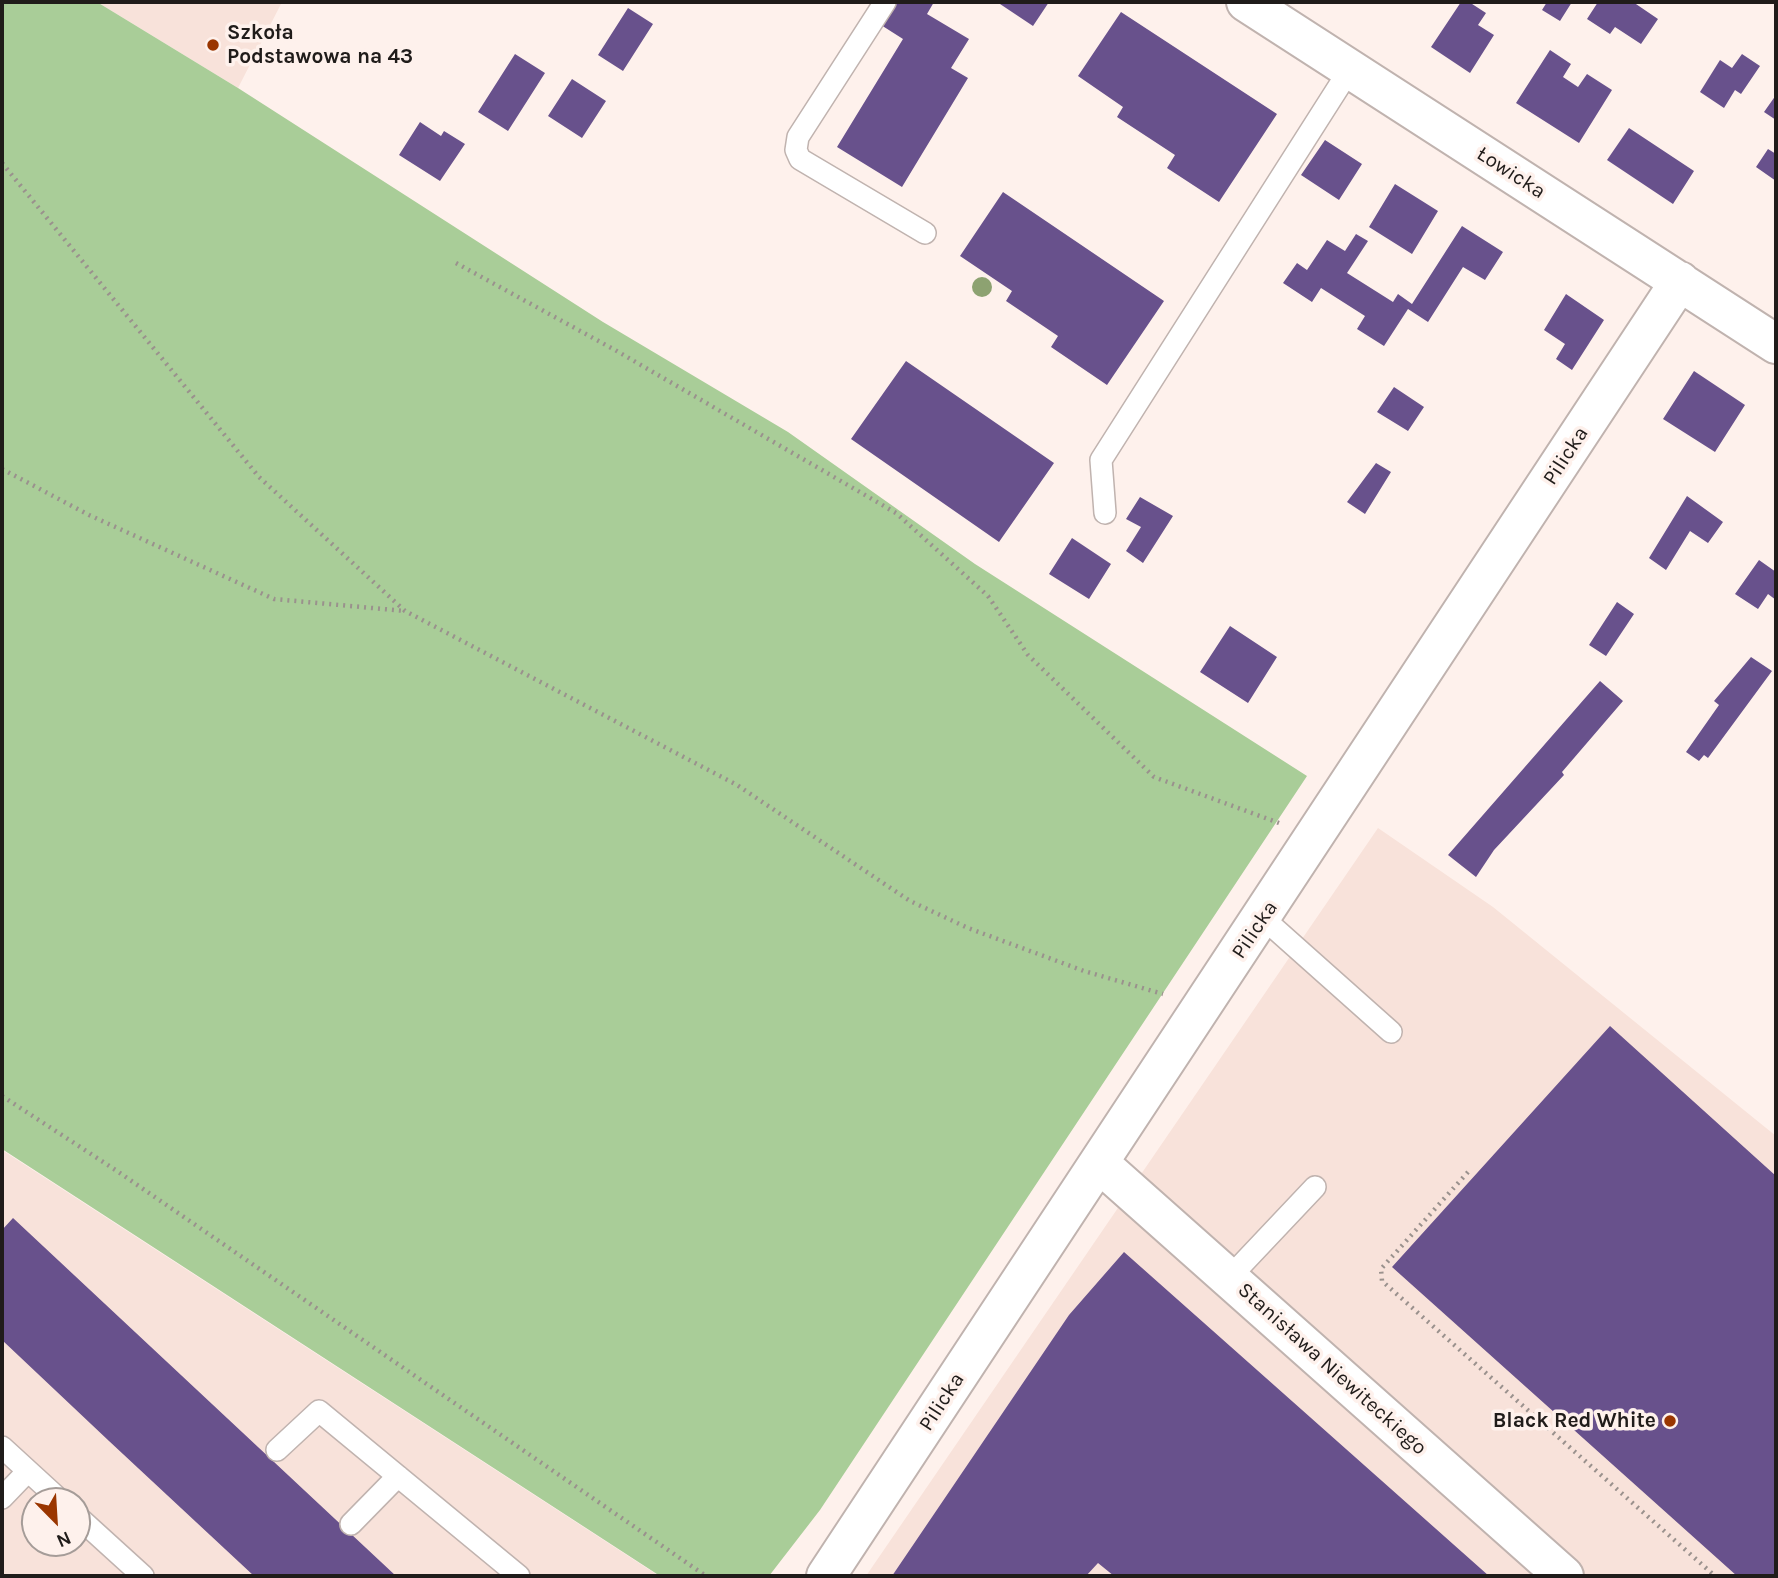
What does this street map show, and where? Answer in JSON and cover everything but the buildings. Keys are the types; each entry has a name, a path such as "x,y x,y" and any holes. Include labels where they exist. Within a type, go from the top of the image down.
{"street":[{"name":"Łowicka","path":"1246,2 1776,344"},
{"name":"Pilicka","path":"826,1576 1263,918 1681,281"},
{"name":"Stanisława Niewiteckiego","path":"1099,1163 1564,1576"}],"lane":[{"path":"886,2 798,137 796,150 800,159 925,233"},
{"path":"1105,513 1101,460 1350,69"},
{"path":"1263,918 1391,1032"},
{"path":"1229,1278 1315,1187"},
{"path":"277,1450 319,1411 520,1576"},
{"path":"2,1447 46,1487"},
{"path":"2,1499 28,1471"},
{"path":"351,1524 398,1476"},
{"path":"91,1529 144,1576"}],"path":[{"path":"2,163 259,477 405,611 737,785 910,901 968,928 1084,971 1171,997"},
{"path":"456,263 626,356 896,513 988,596 1028,656 1154,777 1315,838"},
{"path":"2,468 89,515 274,598 405,611"},
{"path":"2,1096 117,1171 706,1576"},
{"path":"1468,1172 1381,1269 1381,1281 1715,1576"}],"shaded area":[{"name":"Szkoła Podstawowa na 43","path":"97,2 282,2 238,88"},
{"path":"1378,828 1493,907 1776,1136 1776,1576 866,1576"},
{"path":"2,1150 659,1576 2,1576"}],"green space":[{"path":"2,2 97,2 238,88 603,322 788,432 975,564 1307,776 820,1510 769,1576 660,1576 2,1149"}],"place":[{"name":"Szkoła Podstawowa na 43","path":"213,45"},
{"name":"Black Red White","path":"1670,1421"}]}
